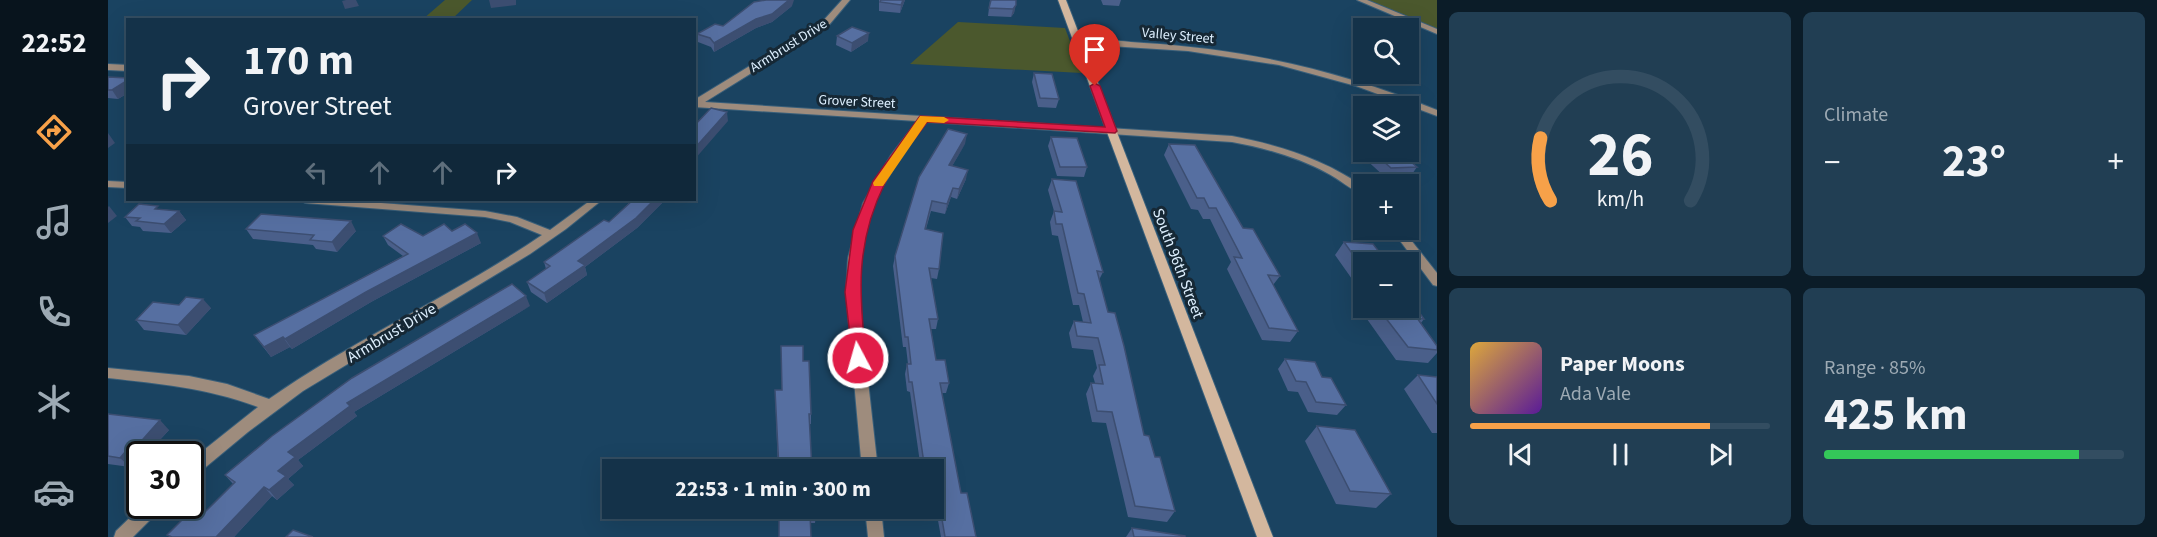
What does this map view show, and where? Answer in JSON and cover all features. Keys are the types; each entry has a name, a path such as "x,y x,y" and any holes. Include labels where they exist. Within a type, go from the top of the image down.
{"street":[{"name":"Armbrust Drive","path":"696,103 826,22 846,0"},
{"name":"South 96th Street","path":"1062,0 1265,537"},
{"path":"1361,0 1437,32"},
{"name":"Valley Street","path":"1078,42 1192,49 1275,62 1358,84 1437,112"},
{"path":"108,67 126,68"},
{"name":"Grover Street","path":"696,104 1232,139 1278,149 1313,162 1353,186"},
{"path":"869,459 852,292 854,258 859,230 872,196 896,155 924,119"},
{"path":"108,184 126,185"},
{"path":"318,201 494,215 513,219 551,235"},
{"name":"Armbrust Drive","path":"204,460 299,386 551,235 596,201"},
{"path":"1405,240 1437,282"},
{"path":"108,374 189,382 227,390 271,406"},
{"path":"122,537 140,519"},
{"path":"874,519 876,537"}],"green space":[{"path":"445,0 472,0 453,18 424,18"},
{"path":"1367,0 1437,0 1437,29 1419,22 1419,18 1410,18"},
{"path":"958,22 1065,28 1082,73 910,64"}],"building":[{"path":"789,0 772,14 756,19 714,43 710,38 697,34 715,24 723,26 754,2"},
{"path":"881,0 903,0 901,5 880,2"},
{"path":"991,0 1016,0 1016,5 1013,9 989,8"},
{"path":"852,27 869,33 852,43 837,36"},
{"path":"1034,73 1052,74 1059,99 1040,98"},
{"path":"108,77 126,78 126,81 108,90"},
{"path":"711,108 727,112 696,147 696,124"},
{"path":"948,129 967,134 949,165 968,170 959,189 953,188 947,204 932,201 925,229 943,233 939,269 929,268 938,319 929,319 936,360 945,360 949,383 940,383 961,493 967,493 976,537 945,537 942,519 944,519 944,459 923,459 912,382 909,382 907,364 911,364 908,337 905,337 895,256 919,177"},
{"path":"1051,137 1077,138 1087,167 1060,167"},
{"path":"1169,144 1195,145 1243,228 1253,229 1280,276 1268,275 1298,331 1269,328 1234,257 1242,258 1216,208 1209,208 1204,198 1197,198"},
{"path":"1384,162 1411,162 1417,167 1391,168"},
{"path":"1052,179 1076,181 1103,272 1097,271 1108,312 1115,313 1124,346 1144,435 1149,436 1155,457 1160,457 1175,511 1135,506 1112,412 1097,411 1091,383 1103,384 1099,365 1105,365 1098,338 1077,336 1074,321 1091,323 1084,294 1078,293 1062,224 1056,224 1054,211 1062,212"},
{"path":"632,201 653,201 636,218 578,261 585,265 544,293 527,282 550,266 544,262 604,220 609,222"},
{"path":"139,204 158,206 155,209 179,211 164,224 136,221 140,218 125,217"},
{"path":"261,214 351,221 332,242 310,240 314,235 246,229"},
{"path":"401,224 423,236 444,224 452,231 465,224 477,233 366,292 285,339 283,337 264,347 254,335 408,254 383,236"},
{"path":"1344,242 1373,244 1379,252 1353,252 1353,255"},
{"path":"512,284 526,296 347,403 350,406 288,452 295,457 278,471 286,476 269,490 264,487 216,537 167,535 183,519 204,519 204,512 235,482 225,475 272,436 352,378"},
{"path":"186,297 203,299 178,325 136,320 153,302 179,305"},
{"path":"1386,318 1417,318 1437,346 1437,350 1408,347"},
{"path":"781,346 803,346 803,361 809,361 811,459 778,459 775,390 782,390"},
{"path":"1285,359 1315,362 1322,377 1331,378 1346,405 1316,402 1306,382 1296,381"},
{"path":"1418,375 1437,377 1437,404"},
{"path":"108,414 160,420 141,441 126,441 126,451 120,458 108,456"},
{"path":"1317,426 1355,430 1391,494 1350,491"},
{"path":"779,519 810,519 811,537 779,537"},
{"path":"1132,528 1185,536 1185,537 1134,537"},
{"path":"293,530 313,537 286,537"}],"slow traffic":[{"path":"878,183 924,119 944,120"}],"route":[{"path":"858,358 852,292 854,258 859,230 868,203 879,181 924,119 1112,131 1095,86"}]}
